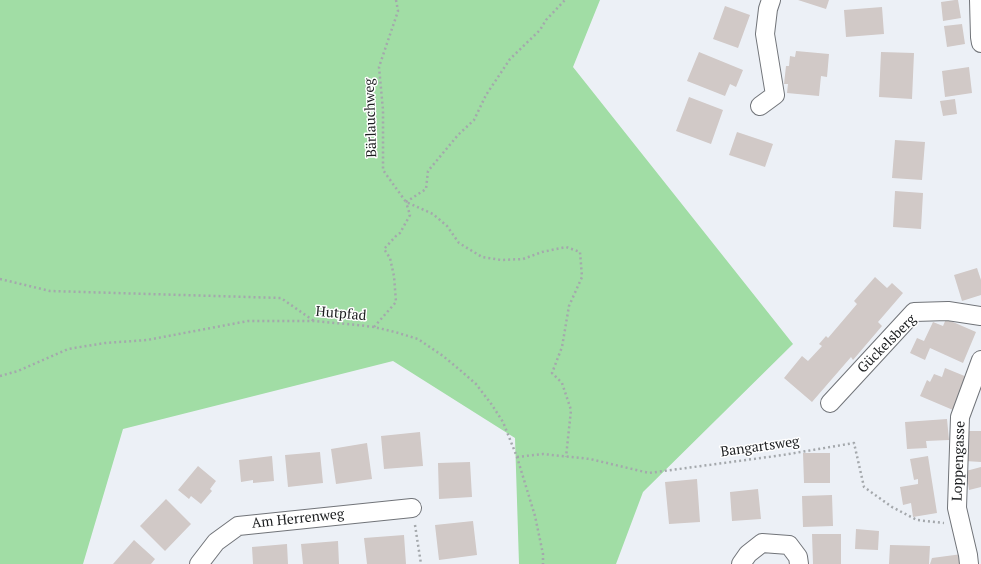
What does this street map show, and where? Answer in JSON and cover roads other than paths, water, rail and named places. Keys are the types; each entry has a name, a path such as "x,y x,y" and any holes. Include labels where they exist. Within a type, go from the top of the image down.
{"street":[{"path":"760,106 775,95 765,34 768,9 771,0"},
{"path":"978,0 981,43"},
{"name":"Gückelsberg","path":"830,403 914,312 948,311 981,316"},
{"name":"Loppengasse","path":"969,564 957,508 960,417 981,360"},
{"name":"Am Herrenweg","path":"199,564 216,542 238,526 412,508"},
{"path":"741,564 748,554 762,543 789,545 798,557 799,564"}]}
